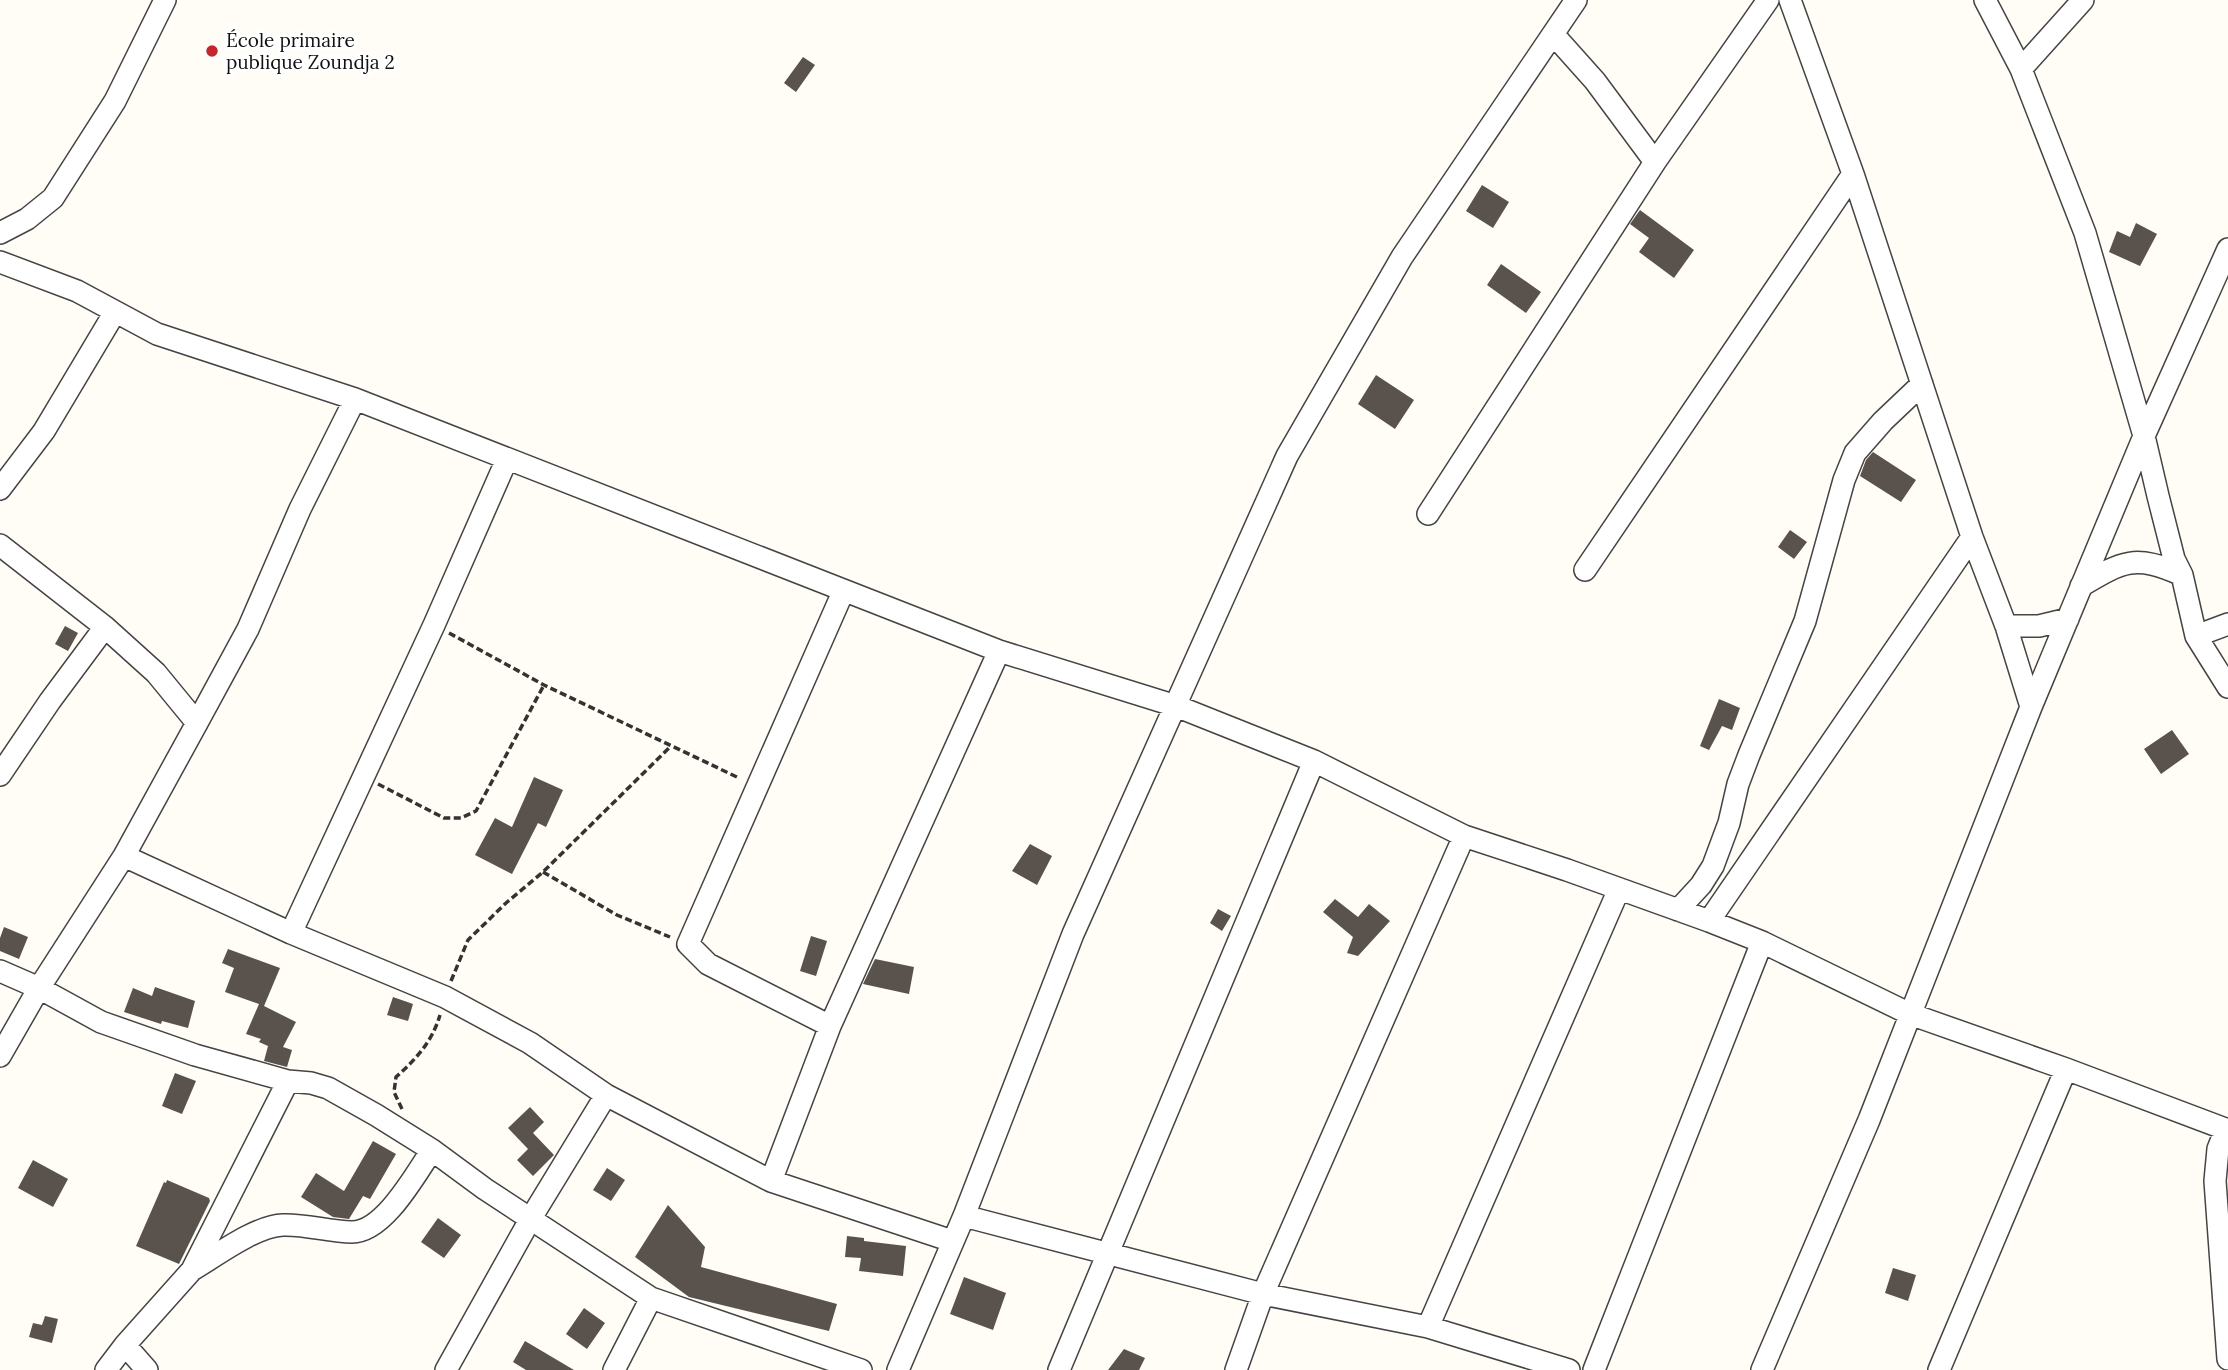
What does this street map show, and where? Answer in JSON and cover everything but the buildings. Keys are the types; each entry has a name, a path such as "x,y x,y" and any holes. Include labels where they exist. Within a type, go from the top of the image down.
{"street":[{"path":"0,233 27,219 53,198 115,101 165,0"},
{"path":"898,1370 964,1216 1073,934 1287,456 1402,257 1576,0"},
{"path":"1428,514 1655,162 1768,0"},
{"path":"1790,0 1853,174 1972,537 2006,626 2031,707"},
{"path":"1984,0 2021,69 2085,233 2144,436 2196,636 2228,687"},
{"path":"2021,69 2083,0"},
{"path":"1553,34 1595,81 1655,162"},
{"path":"1586,570 1853,174"},
{"path":"1762,1370 1869,1120 2081,586 2144,436 2228,249"},
{"path":"0,262 77,291 157,334 355,399 999,651 1175,706 1314,761 1464,836 1709,921 1762,942 1910,1014 2227,1129 2218,1149 2215,1181 2228,1359"},
{"path":"0,489 44,431 115,312"},
{"path":"1678,910 1701,885 1713,866 1729,823 1738,784 1805,621 1854,453 1922,384"},
{"path":"0,1056 39,988 124,856 248,629 300,509 355,399"},
{"path":"291,933 434,625 507,459"},
{"path":"1709,921 1972,537"},
{"path":"0,545 105,627 156,673 197,723"},
{"path":"2081,586 2113,567 2129,562 2145,561 2182,575"},
{"path":"830,1026 708,964 688,944 843,592"},
{"path":"2006,626 2039,626 2068,619"},
{"path":"2196,636 2228,624"},
{"path":"0,775 105,627"},
{"path":"771,1181 830,1026 999,651"},
{"path":"1059,1370 1314,761"},
{"path":"1236,1370 1263,1294 1464,836"},
{"path":"124,856 291,933 445,997 530,1043 606,1095 771,1181 952,1241"},
{"path":"1428,1327 1619,888"},
{"path":"1594,1370 1762,942"},
{"path":"0,971 39,988 101,1022 195,1055 288,1081 328,1088 432,1150 485,1189 651,1297 861,1370"},
{"path":"1939,1370 2066,1069"},
{"path":"106,1370 192,1270 288,1081"},
{"path":"446,1370 531,1218 606,1095"},
{"path":"192,1270 256,1233 281,1225 366,1231 400,1198 432,1150"},
{"path":"964,1216 1263,1294 1428,1327 1569,1370"},
{"path":"614,1370 651,1297"},
{"path":"125,1345 147,1370"}],"path":[{"path":"434,625 544,685 757,786"},
{"path":"363,776 444,818 461,818 476,811 544,685"},
{"path":"403,1112 394,1092 396,1077 419,1056 436,1029 445,997 468,940 543,872 670,747"},
{"path":"543,872 617,915 688,944"}],"place":[{"name":"École primaire publique Zoundja 2","path":"212,51"}]}
